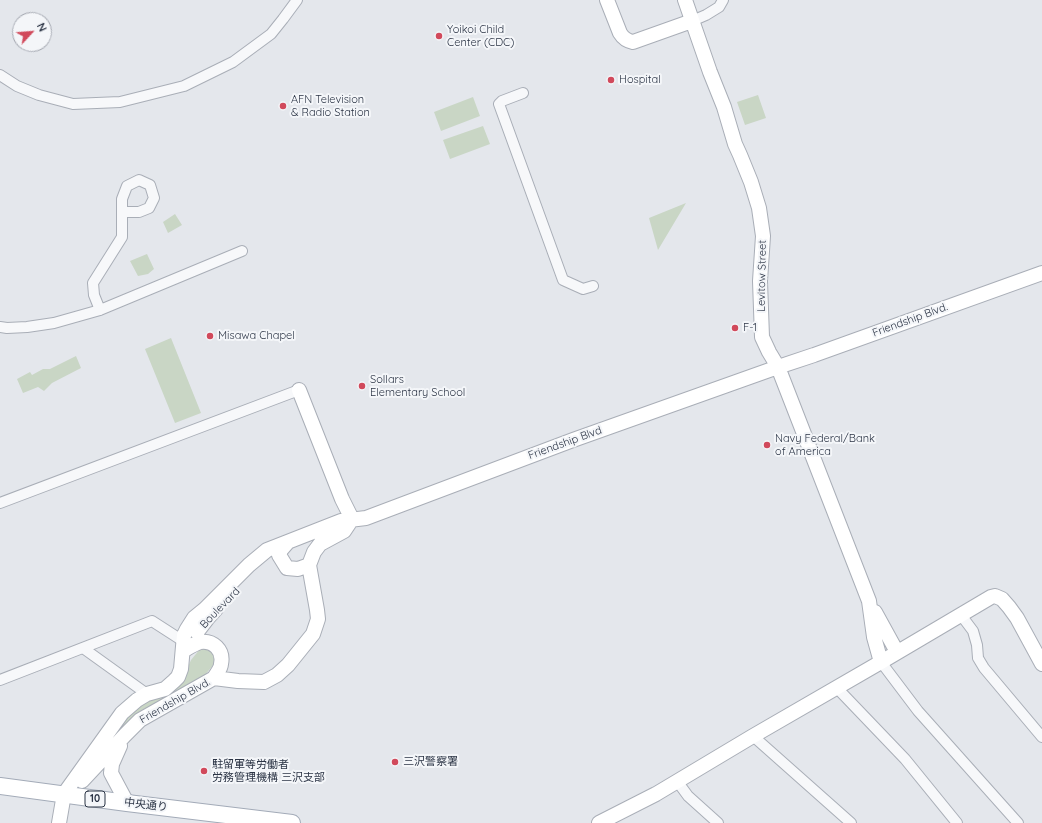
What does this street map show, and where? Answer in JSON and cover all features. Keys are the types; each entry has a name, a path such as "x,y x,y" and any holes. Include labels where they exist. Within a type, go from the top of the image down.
{"main road":[{"name":"中央通り","path":"0,786 244,820 292,823"}],"street":[{"path":"0,75 17,86 39,95 73,104 120,102 184,86 233,62 271,34 284,19 297,0"},
{"path":"607,0 620,33 628,41 633,42 706,14 719,7 723,0"},
{"name":"Levitow Street","path":"685,0 759,208 763,236 760,281 762,337 778,367 870,601 874,637 880,662"},
{"path":"524,93 502,101 499,104 563,280 583,289 593,286"},
{"path":"100,310 94,295 93,283 122,237 122,212"},
{"path":"0,327 28,327 54,323 100,310 242,251"},
{"name":"Friendship Blvd.","path":"778,367 1042,273"},
{"name":"Friendship Blvd","path":"285,546 341,521 366,518 573,440 778,367"},
{"path":"0,503 299,390 342,499 352,520 344,531 320,544 314,552 309,565 298,569 287,568 279,555 285,546"},
{"name":"Friendship Blvd.","path":"64,794 122,713 137,700 147,694 165,688 174,682 181,669 183,646 187,629 194,618 249,565 267,550 285,546"},
{"name":"Boulevard","path":"197,632 211,615 271,556 285,546"},
{"name":"Friendship Blvd.","path":"64,794 84,780 140,720 214,678 264,682 277,675 288,665 313,634 318,619 309,565"},
{"path":"599,823 677,782 991,597 995,596 1002,599 1017,618 1042,664"},
{"path":"870,601 897,652"},
{"path":"961,615 973,631 977,645 978,658 984,668 1042,737"},
{"path":"0,680 152,621 183,646 208,642 216,645 221,653 221,665 214,678"},
{"path":"83,648 147,694"},
{"path":"880,662 918,711 1018,823"},
{"path":"837,688 905,759 957,823"},
{"name":"Friendship Blvd.","path":"125,735 112,764 111,773 127,803"},
{"path":"753,736 851,823"},
{"path":"677,782 688,796 718,823"},
{"path":"59,823 64,794"}],"green space":[{"path":"758,95 766,118 745,125 737,102"},
{"path":"473,97 480,116 441,131 434,112"},
{"path":"483,126 490,144 450,159 443,140"},
{"path":"686,203 658,250 649,218"},
{"path":"175,214 182,225 168,233 163,222"},
{"path":"147,254 154,269 148,274 138,276 130,261"},
{"path":"171,338 201,413 175,423 145,349"},
{"path":"76,356 81,368 52,383 44,391 38,387 23,393 17,379 30,372 32,375 43,369 50,369"},
{"path":"206,648 213,653 215,663 204,676 137,713 90,769 134,707 182,681 191,660 200,649"}],"place":[{"name":"Yoikoi Child Center (CDC)","path":"439,36"},
{"name":"Hospital","path":"611,80"},
{"name":"AFN Television & Radio Station","path":"283,106"},
{"name":"F-1","path":"735,328"},
{"name":"Misawa Chapel","path":"210,336"},
{"name":"Sollars Elementary School","path":"362,386"},
{"name":"Navy Federal/Bank of America","path":"767,445"},
{"name":"三沢警察署","path":"395,762"},
{"name":"駐留軍等労働者 労務管理機構 三沢支部","path":"204,771"}]}
